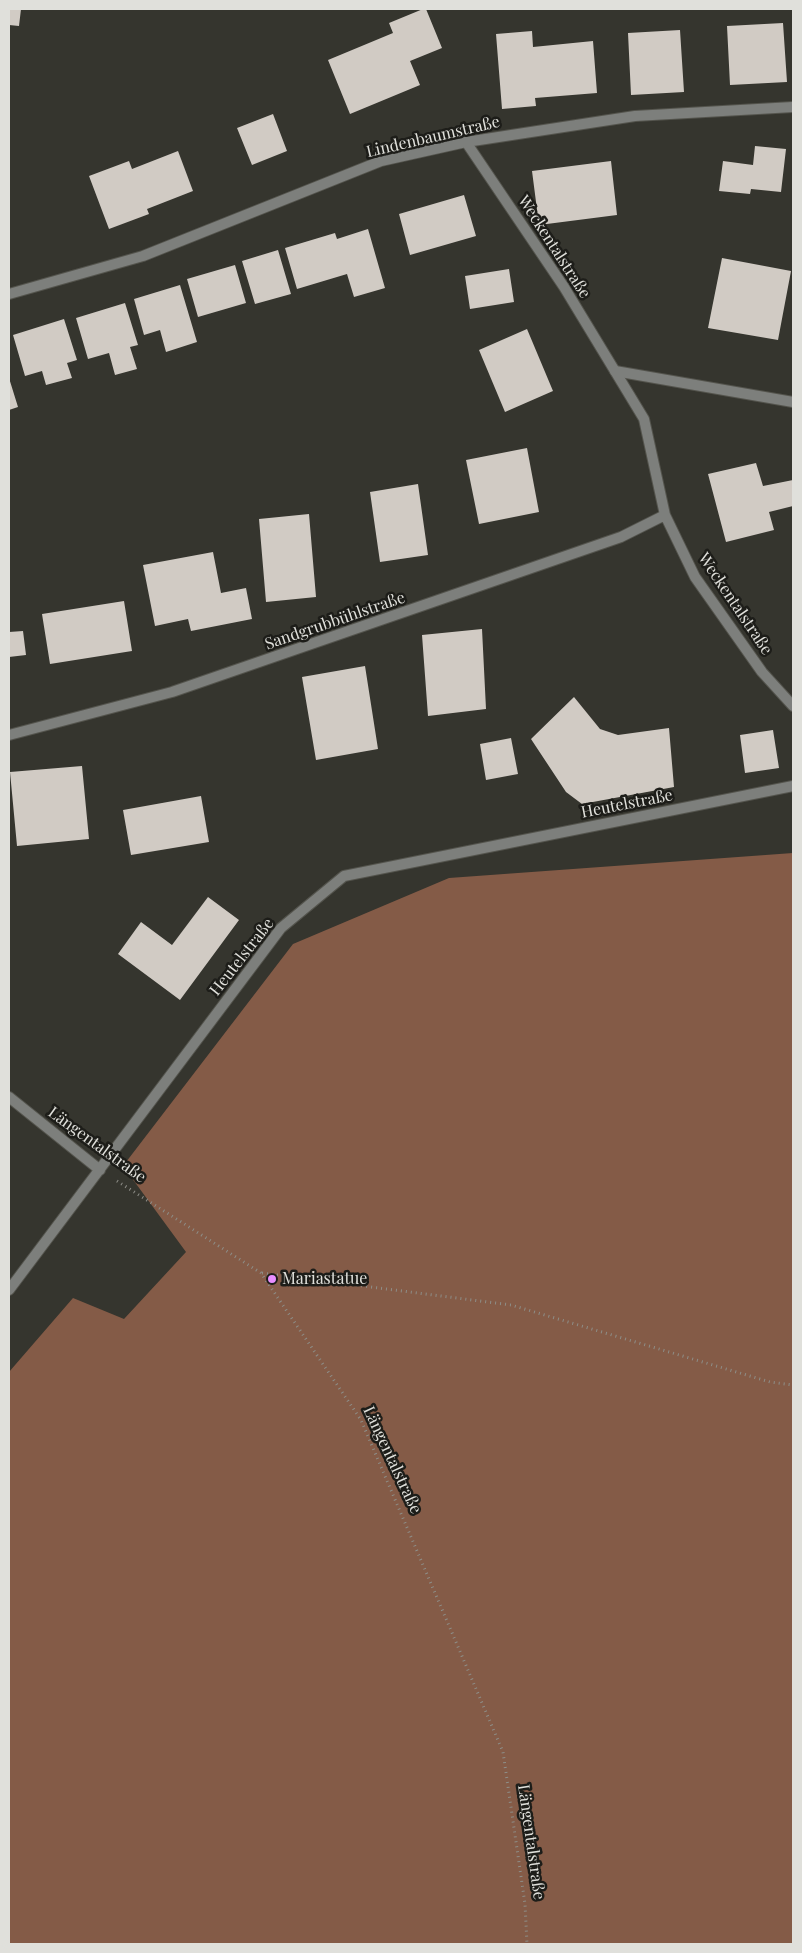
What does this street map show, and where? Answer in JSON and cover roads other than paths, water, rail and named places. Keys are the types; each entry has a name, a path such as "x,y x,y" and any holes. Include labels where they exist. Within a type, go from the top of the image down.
{"street":[{"name":"Lindenbaumstraße","path":"9,294 143,256 381,161 466,142 635,116 793,107"},
{"name":"Weckentalstraße","path":"466,142 564,287 644,419 664,515 695,577 762,672 793,706"},
{"path":"615,371 793,402"},
{"name":"Sandgrubbühlstraße","path":"9,735 191,686 621,537 664,515"},
{"name":"Heutelstraße","path":"9,1290 281,928 344,876 793,786"},
{"name":"Längentalstraße","path":"9,1097 100,1170"}],"place":[{"name":"Mariastatue","path":"272,1279"}]}
